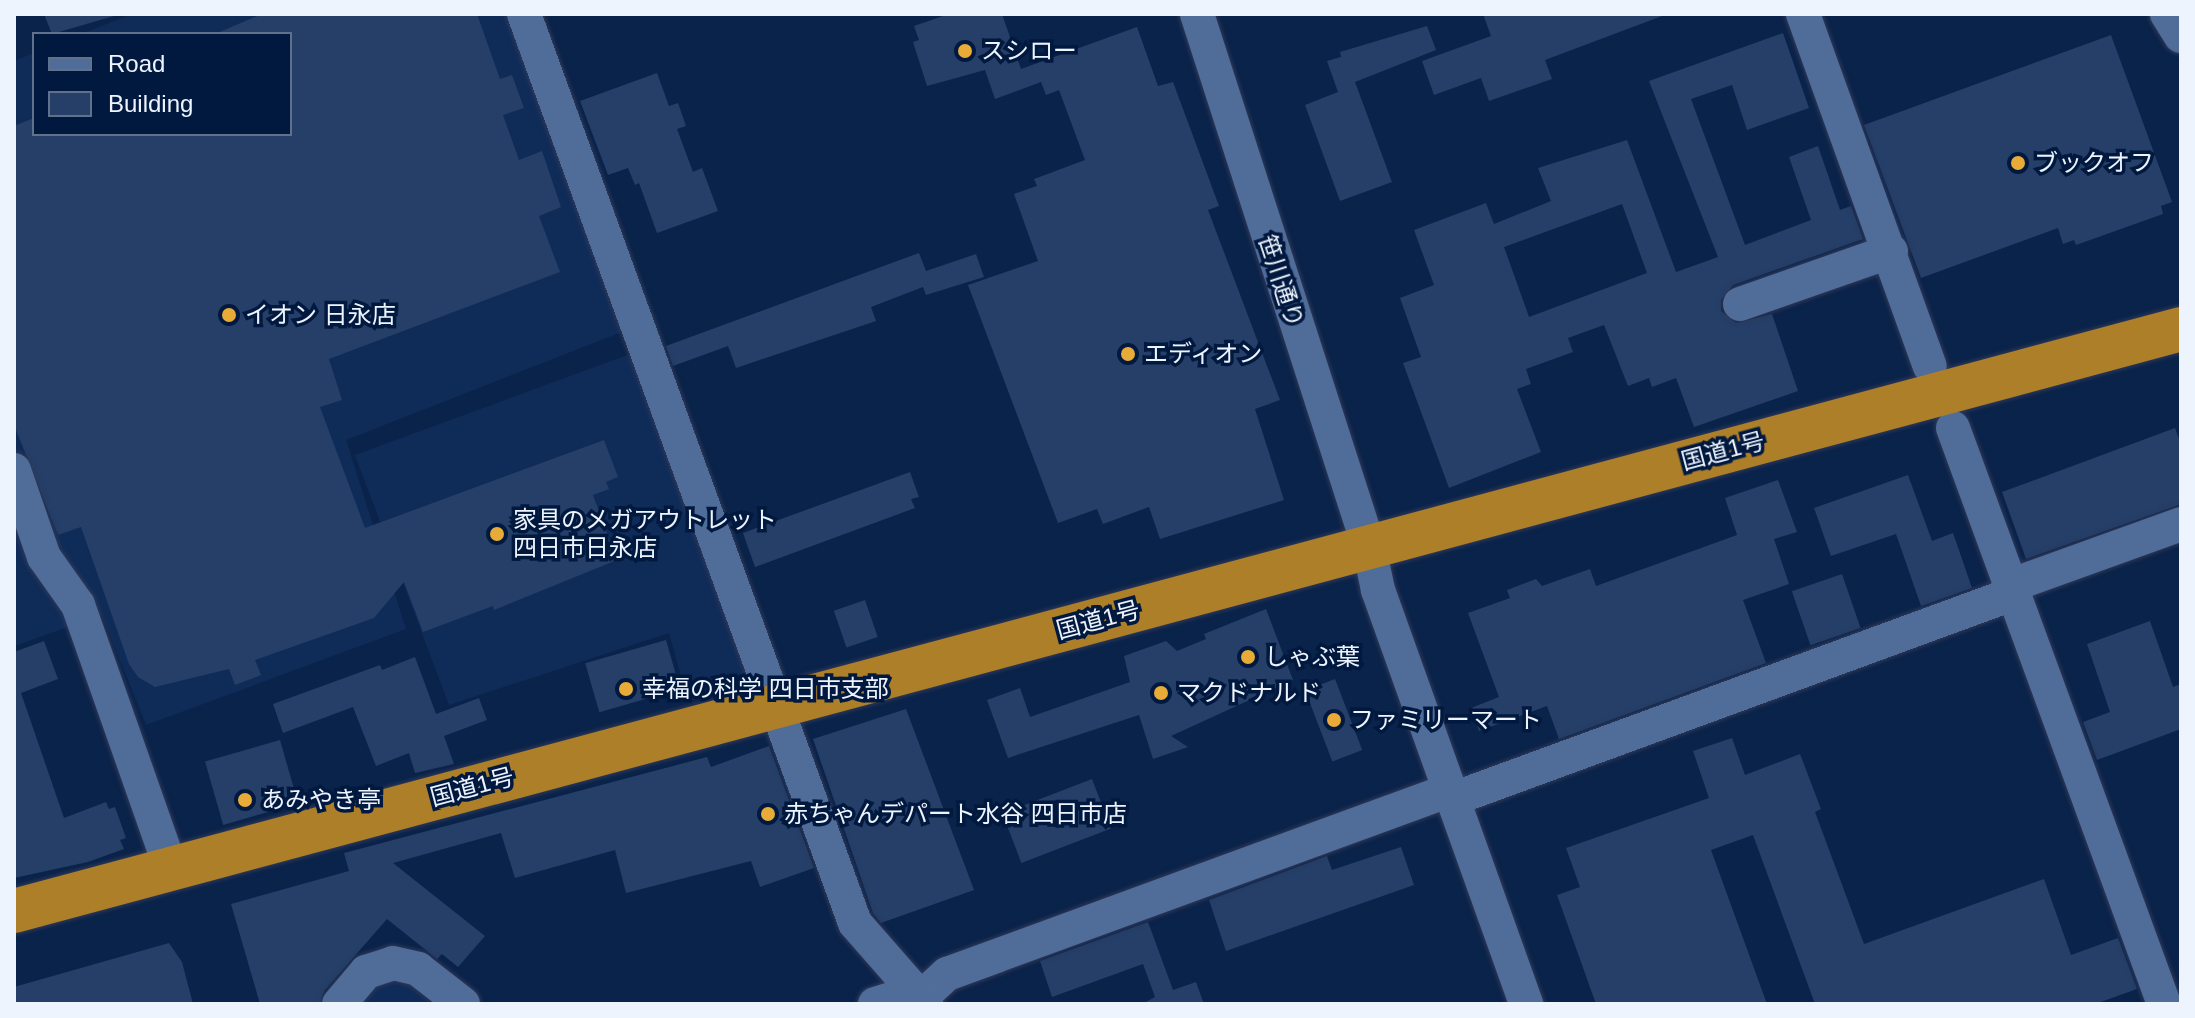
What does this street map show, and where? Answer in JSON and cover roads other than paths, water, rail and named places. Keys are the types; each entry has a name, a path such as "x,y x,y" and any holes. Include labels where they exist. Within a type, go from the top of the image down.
{"highway":[{"name":"国道1号","path":"14,911 170,866 2181,329"}],"street":[{"path":"524,14 773,707 855,923 922,997"},
{"name":"笹川通り","path":"1197,14 1369,547 1378,590 1526,1004"},
{"path":"1803,14 1930,366"},
{"path":"2167,14 2181,36"},
{"path":"1740,304 1891,251"},
{"path":"1953,428 2164,1004"},
{"path":"14,470 44,557 78,605 170,866"},
{"path":"875,1004 922,997 947,974 1452,794 2013,589 2181,524"},
{"path":"339,1004 366,972 393,963 418,969 463,1004"}],"place":[{"name":"スシロー","path":"965,51"},
{"name":"ブックオフ","path":"2018,163"},
{"name":"イオン 日永店","path":"229,315"},
{"name":"エディオン","path":"1128,354"},
{"name":"家具のメガアウトレット 四日市日永店","path":"497,534"},
{"name":"しゃぶ葉","path":"1248,657"},
{"name":"幸福の科学 四日市支部","path":"626,689"},
{"name":"マクドナルド","path":"1161,693"},
{"name":"ファミリーマート","path":"1334,720"},
{"name":"あみやき亭","path":"245,800"},
{"name":"赤ちゃんデパート水谷 四日市店","path":"768,814"}]}
